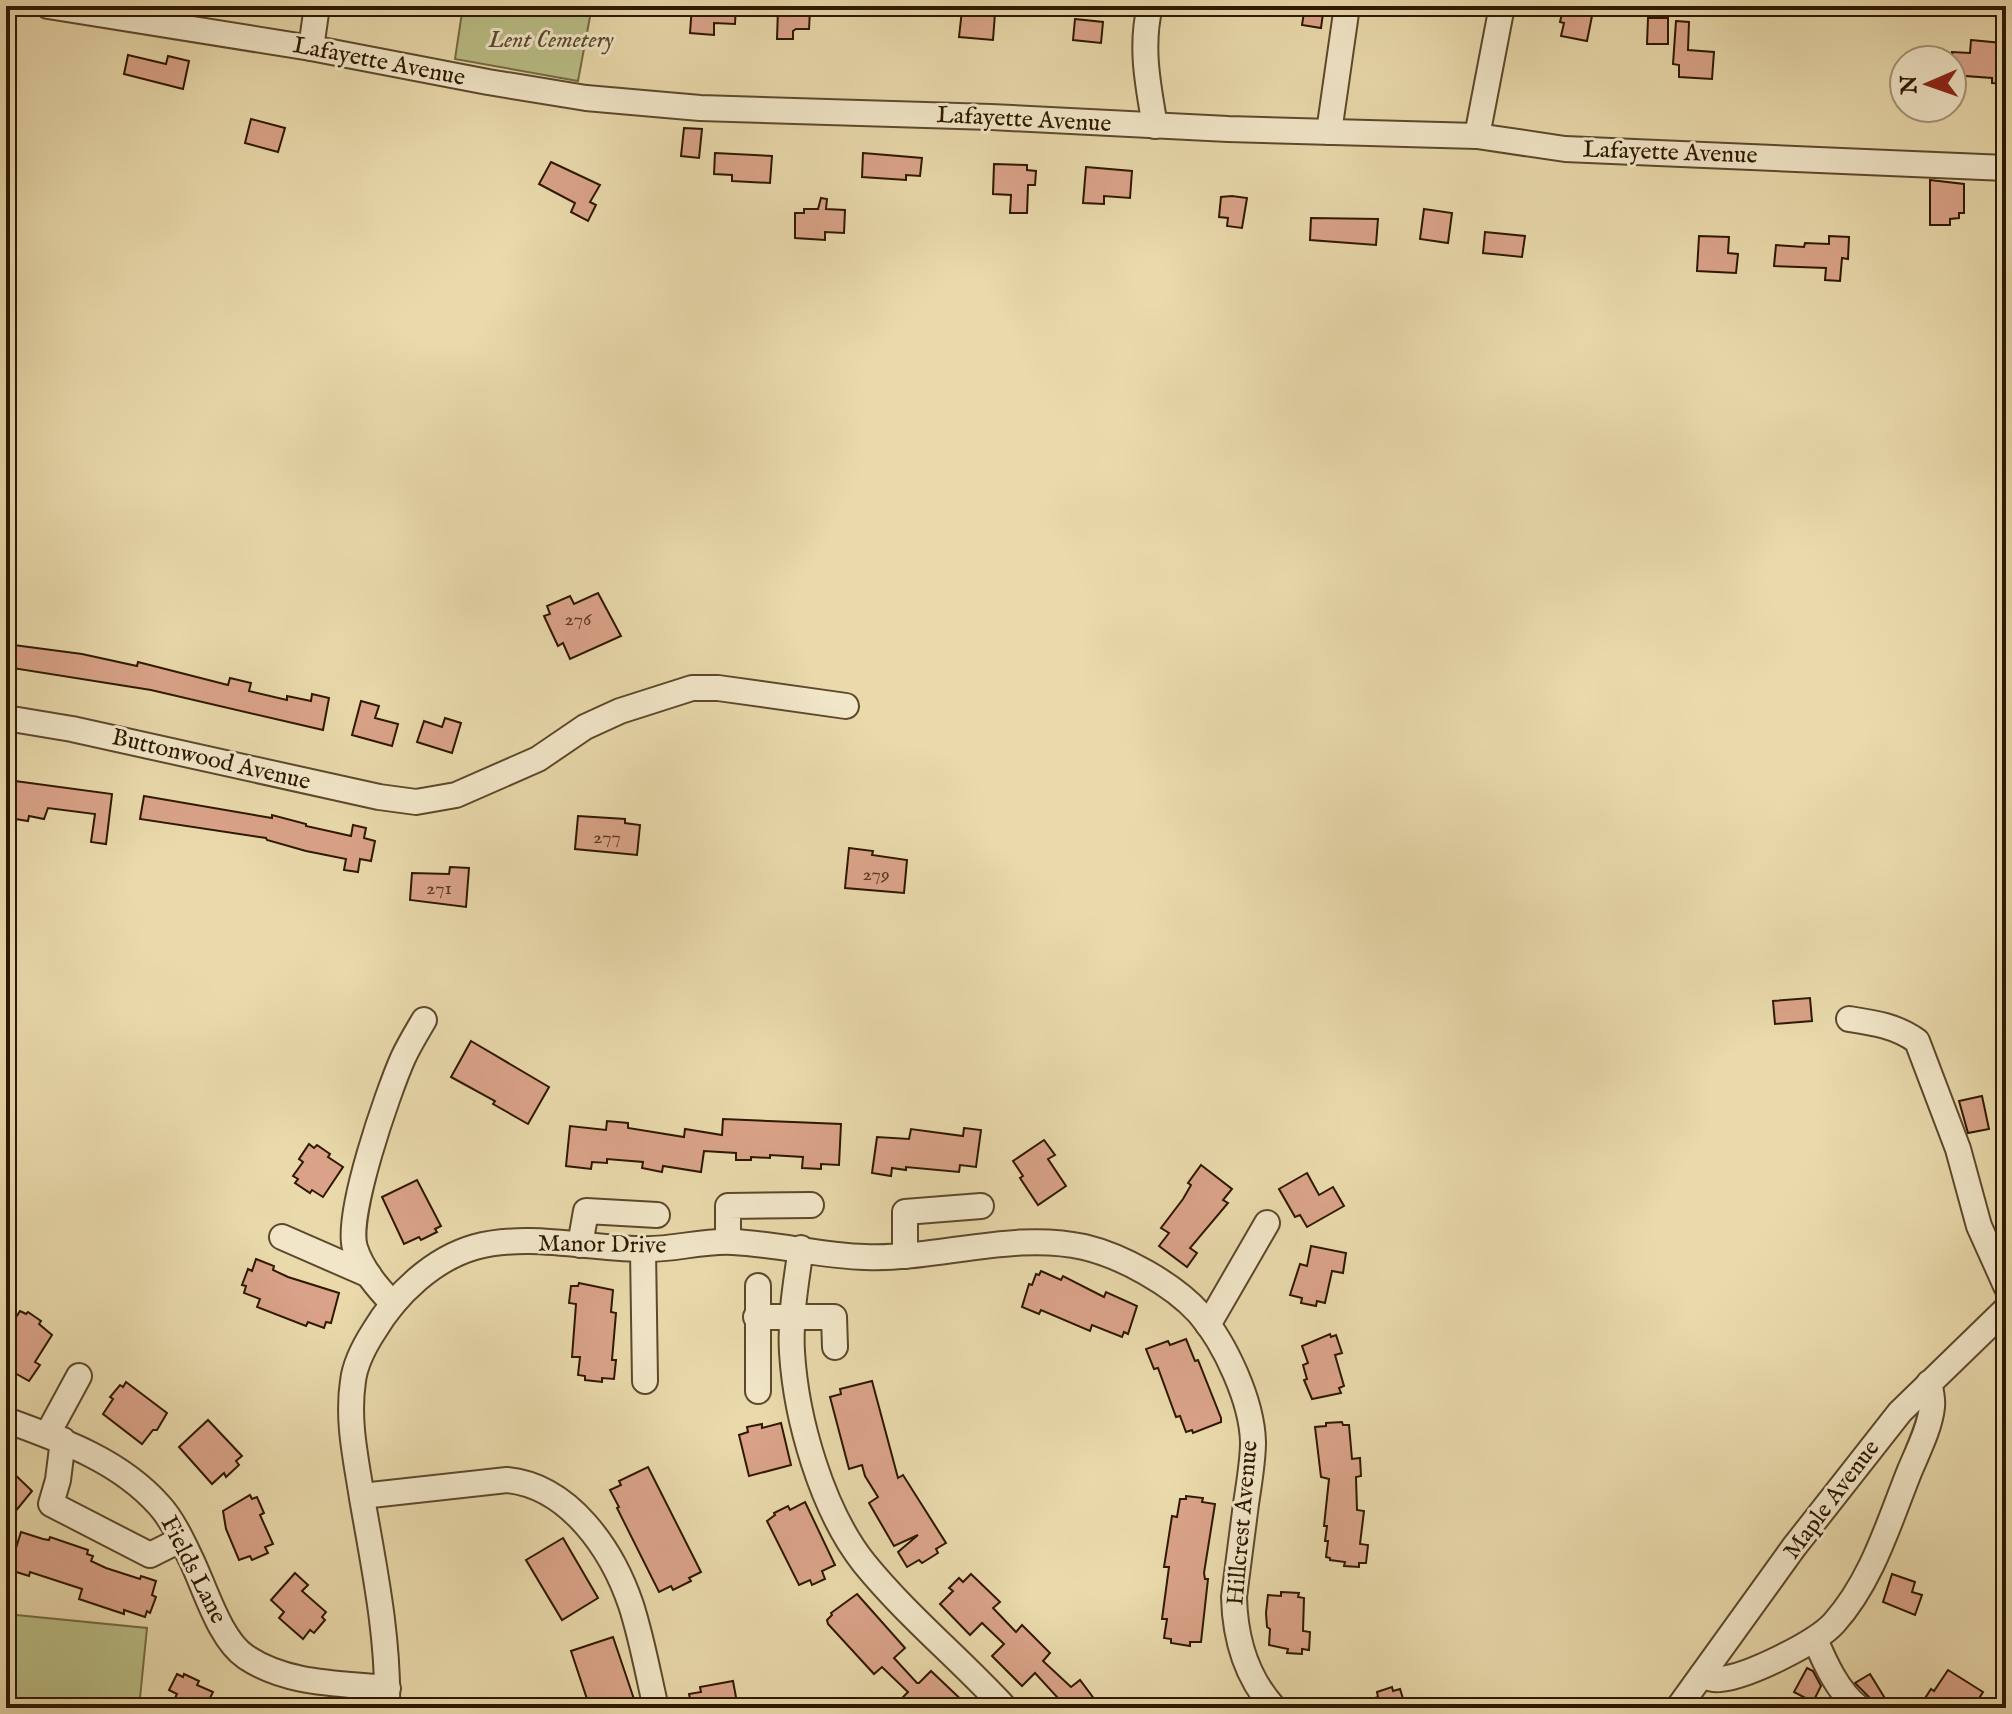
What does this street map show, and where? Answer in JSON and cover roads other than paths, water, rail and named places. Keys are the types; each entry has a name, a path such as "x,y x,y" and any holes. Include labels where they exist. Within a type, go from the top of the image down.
{"street":[{"name":"Lafayette Avenue","path":"48,6 311,48 586,98 700,108 1477,136 1565,149 2006,168"},
{"path":"311,48 317,6"},
{"path":"1150,6 1143,42 1155,126"},
{"path":"1329,132 1347,6"},
{"path":"1477,136 1502,6"},
{"name":"Buttonwood Avenue","path":"6,718 72,729 379,797 416,802 480,787 538,759 585,727 692,688 718,688 846,706"},
{"path":"1849,1019 1887,1025 1917,1041 1958,1149 1979,1226 2006,1286"},
{"path":"393,1304 369,1275 355,1247 353,1227 357,1202 396,1075 424,1020"},
{"path":"728,1241 728,1206 811,1205"},
{"path":"905,1256 905,1212 981,1206"},
{"path":"580,1245 586,1211 657,1215"},
{"path":"1208,1325 1267,1223"},
{"path":"282,1237 369,1275"},
{"name":"Manor Drive","path":"388,1698 383,1626 353,1449 353,1377 375,1330 412,1283 455,1255 473,1248 529,1243 643,1250 728,1241 863,1258 1059,1243 1116,1258 1155,1278 1197,1311 1225,1352 1236,1379"},
{"path":"801,1248 792,1350 805,1432 819,1480 862,1560 894,1598 1005,1708"},
{"path":"643,1250 645,1381"},
{"path":"758,1286 758,1391"},
{"path":"756,1317 793,1316 834,1307 835,1347"},
{"name":"Maple Avenue","path":"1678,1708 1900,1412 2006,1309"},
{"path":"79,1376 55,1438 58,1480 51,1504 150,1555 180,1540"},
{"name":"Hillcrest Avenue","path":"1236,1379 1253,1438 1234,1597 1235,1623 1240,1652 1266,1700 1274,1708"},
{"path":"1702,1675 1715,1680 1728,1678 1781,1657 1815,1639 1833,1624 1858,1592 1876,1555 1932,1409 1933,1394 1929,1383"},
{"name":"Fields Lane","path":"6,1420 77,1446 141,1486 161,1507 227,1637 243,1656 274,1673 388,1698"},
{"path":"362,1496 507,1480 526,1482 556,1496 570,1508 607,1556 630,1602 656,1708"},
{"path":"1815,1639 1848,1700 1859,1708"}],"park label":[{"name":"Lent Cemetery","path":"551,40"}]}
